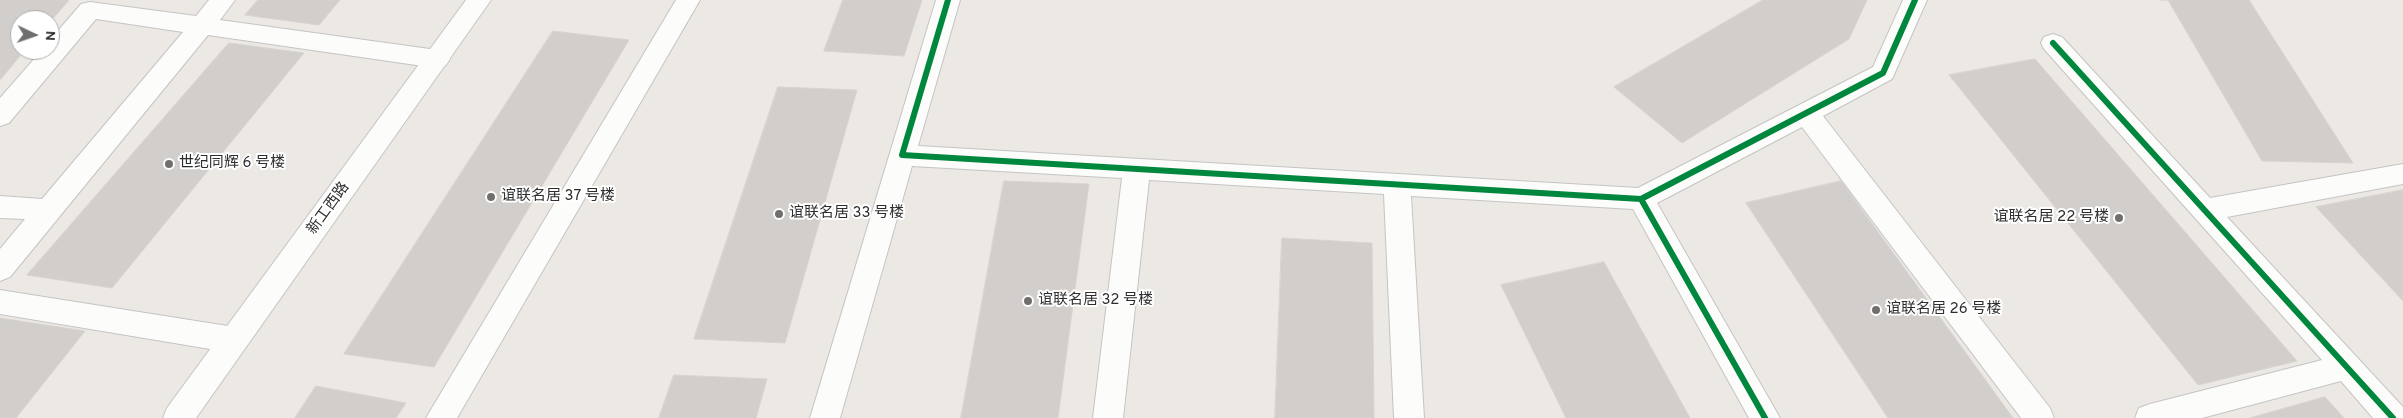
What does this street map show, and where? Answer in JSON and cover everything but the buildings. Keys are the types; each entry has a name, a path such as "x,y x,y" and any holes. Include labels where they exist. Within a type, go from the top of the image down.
{"street":[{"path":"0,269 223,0"},
{"name":"新工西路","path":"178,418 479,0"},
{"path":"441,418 688,0"},
{"path":"825,418 948,0"},
{"path":"902,155 1642,199 1884,73 1915,0"},
{"path":"0,116 90,10 437,59"},
{"path":"2053,43 2393,418"},
{"path":"1806,113 2039,418"},
{"path":"1108,418 1137,169"},
{"path":"2205,210 2403,174"},
{"path":"1397,184 1409,418"},
{"path":"1642,199 1765,418"},
{"path":"0,208 48,210"},
{"path":"0,302 234,340"},
{"path":"2150,418 2346,366"}],"cycle path":[{"path":"948,0 902,155 1641,199"},
{"path":"1765,418 1641,199 1883,73 1915,0"},
{"path":"2053,43 2393,418"}],"place":[{"name":"世纪同辉 6 号楼","path":"169,164"},
{"name":"谊联名居 37 号楼","path":"491,197"},
{"name":"谊联名居 33 号楼","path":"779,214"},
{"name":"谊联名居 22 号楼","path":"2119,218"},
{"name":"谊联名居 32 号楼","path":"1028,301"},
{"name":"谊联名居 26 号楼","path":"1876,310"}]}
